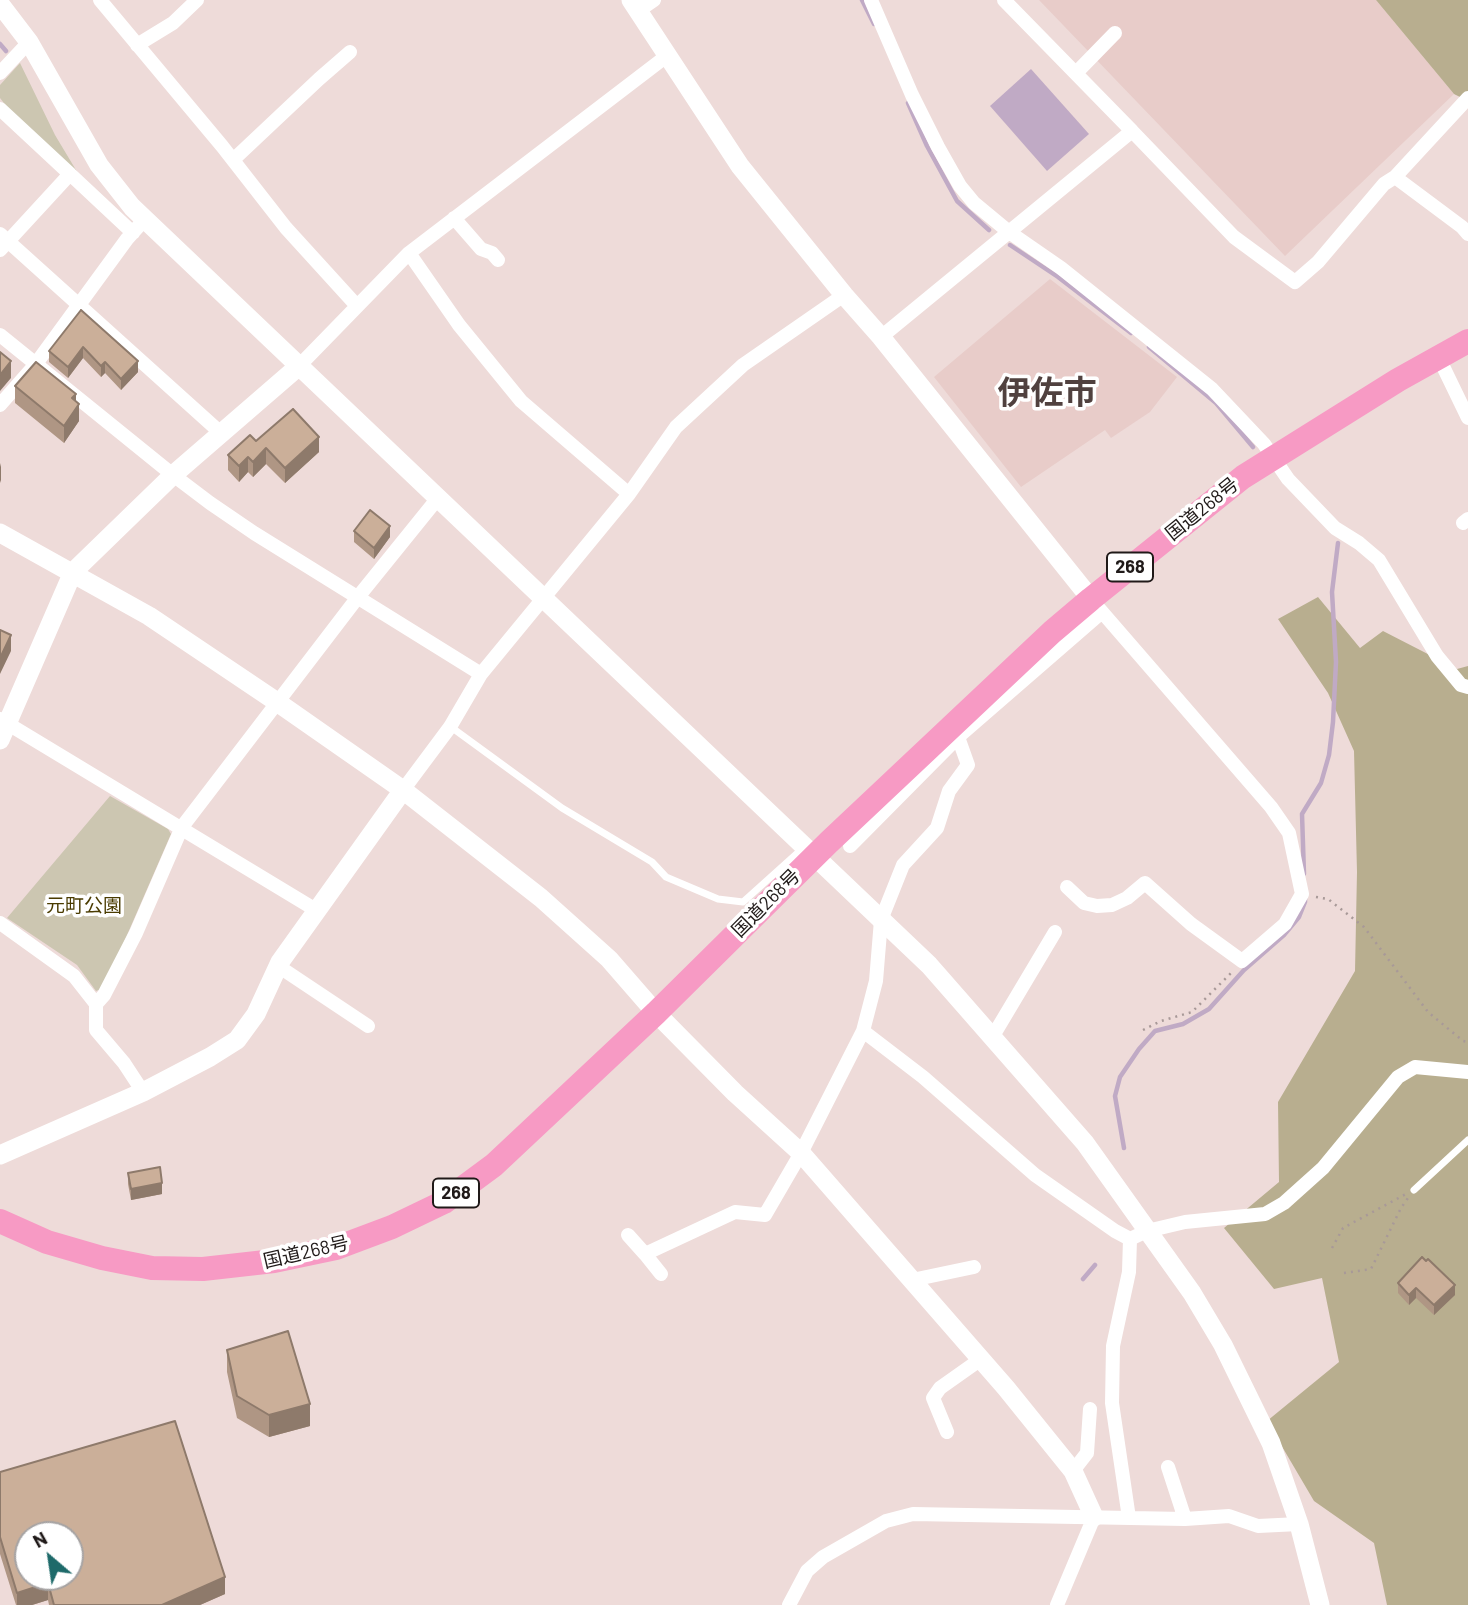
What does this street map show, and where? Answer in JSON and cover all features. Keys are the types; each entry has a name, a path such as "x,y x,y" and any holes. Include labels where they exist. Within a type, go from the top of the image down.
{"highway":[{"name":"国道268号","path":"0,1221 47,1242 102,1258 152,1268 203,1269 274,1261 336,1248 392,1227 444,1202 494,1165 1052,632 1096,606 1243,477 1437,356 1468,341"}],"street":[{"path":"100,0 286,228 357,306"},
{"path":"137,45 173,23 197,0"},
{"path":"871,0 912,95 960,186 974,204 1061,268 1212,389 1264,444 1288,479 1335,528 1379,560 1437,656 1461,685 1468,687"},
{"path":"1004,0 1234,237 1295,282 1318,262 1384,184 1395,177 1468,98"},
{"path":"0,4 29,42 99,164 139,226"},
{"path":"641,4 668,55 740,166 1096,606 1271,807 1289,833 1302,894 1285,924 1242,961 1191,924 1145,883 1127,898 1112,905 1097,906 1084,903 1067,887"},
{"path":"1076,73 1115,33"},
{"path":"0,73 29,42"},
{"path":"233,160 350,52"},
{"path":"317,910 182,827 2,727 73,572 173,475 299,366 409,253 668,55"},
{"path":"0,109 70,174 139,226 299,366 545,598 822,850 881,920 929,965 993,1036 1085,1143 1138,1235 1192,1293 1223,1345 1271,1443 1299,1524 1320,1605"},
{"path":"881,337 1132,131"},
{"path":"70,174 3,242 80,306 222,434"},
{"path":"1395,177 1468,234"},
{"path":"454,218 481,249 492,253 498,260"},
{"path":"0,405 35,365 139,226"},
{"path":"409,253 459,325 521,401 629,494"},
{"path":"0,1155 143,1091 237,1040 256,1014 278,966 450,727 481,674 629,494 676,427 743,365 844,295"},
{"path":"0,335 173,475 254,533 481,674"},
{"path":"1437,356 1468,418"},
{"path":"96,1004 104,995 136,933 182,827 358,597 438,498"},
{"path":"0,533 149,616 403,790 541,898 609,959 656,1013 735,1093 801,1153 981,1359 1073,1471 1094,1517 1057,1605"},
{"path":"822,850 958,737 1096,606"},
{"path":"645,1254 735,1212 765,1215 801,1153 863,1031 876,981 881,920 903,865 937,828 949,791 968,765 958,737"},
{"path":"0,923 66,970 96,1004 96,1030 143,1091"},
{"path":"993,1036 1055,932"},
{"path":"278,966 368,1026"},
{"path":"863,1031 923,1077 1035,1175 1115,1231 1138,1235 1185,1222 1265,1214 1284,1203 1323,1168 1398,1077 1415,1068 1468,1072"},
{"path":"628,1235 661,1274"},
{"path":"1129,1518 1112,1402 1113,1346 1138,1235"},
{"path":"912,1280 974,1267"},
{"path":"947,1432 933,1398 940,1388 981,1359"},
{"path":"1073,1471 1087,1453 1090,1409"},
{"path":"1168,1467 1185,1519"},
{"path":"789,1605 807,1571 823,1557 886,1521 912,1514 1185,1519 1229,1516 1258,1526 1299,1524"}],"lane":[{"path":"450,727 562,808 652,862 666,877 718,899 743,902 822,850"},
{"path":"1414,1190 1468,1140"}],"path":[{"path":"1302,894 1328,899 1364,927 1428,1012 1463,1041 1468,1042"},
{"path":"1143,1030 1161,1021 1192,1012 1242,961"},
{"path":"1332,1248 1343,1228 1414,1190"},
{"path":"1344,1273 1371,1269 1401,1208 1414,1190"}],"shaded area":[{"path":"1039,0 1376,0 1454,94 1285,256"},
{"path":"1376,0 1468,0 1468,101 1454,94"},
{"path":"1031,69 1089,134 1047,171 990,106"},
{"path":"1050,279 1177,377 1150,412 1111,438 1105,430 1021,487 934,377"},
{"path":"1318,597 1360,648 1383,631 1457,669 1468,666 1468,1605 1387,1605 1374,1543 1314,1501 1267,1421 1339,1362 1322,1278 1274,1289 1224,1228 1279,1182 1278,1102 1355,971 1357,872 1354,751 1328,693 1278,619"}],"green space":[{"path":"20,63 55,135 79,175 14,116 0,98 0,85"},
{"name":"元町公園","path":"110,796 168,829 171,834 104,988 96,991 77,965 7,918"}],"building":[{"path":"81,310 138,361 121,379 105,362 101,366 83,347 68,367 49,351"},
{"path":"0,352 11,361 0,375"},
{"path":"36,362 76,394 72,398 79,404 64,426 15,386"},
{"path":"293,409 319,437 285,468 266,448 253,462 248,457 239,466 228,455 250,435 256,441"},
{"path":"370,510 390,526 374,548 354,531"},
{"path":"0,630 11,635 0,658"},
{"path":"160,1167 162,1183 131,1189 128,1173"},
{"path":"1422,1257 1426,1261 1428,1259 1455,1285 1434,1305 1416,1288 1409,1295 1398,1283"},
{"path":"288,1331 310,1404 269,1415 237,1396 227,1350"},
{"path":"175,1421 225,1577 162,1605 54,1605 50,1591 84,1591 84,1521 14,1521 14,1583 0,1537 0,1472"}],"waterway":[{"path":"862,0 874,24"},
{"path":"0,44 6,51"},
{"path":"908,103 927,146 957,201 989,230"},
{"path":"1010,245 1058,277 1131,333"},
{"path":"1149,347 1216,403 1253,447"},
{"path":"1304,874 1302,814 1321,783 1329,755 1333,722 1336,662 1332,592 1338,543"},
{"path":"1124,1148 1115,1096 1120,1077 1139,1049 1155,1031 1183,1024 1209,1009 1244,970 1284,935 1299,917 1305,897"},
{"path":"1083,1279 1095,1265"}],"district":[{"name":"伊佐市","path":"1047,393"}]}
